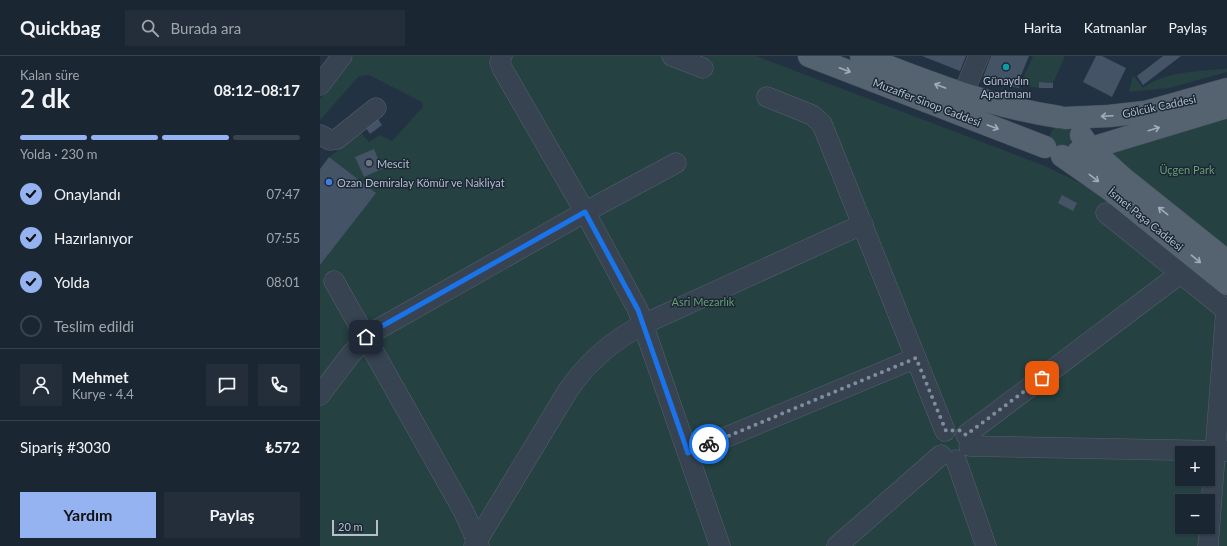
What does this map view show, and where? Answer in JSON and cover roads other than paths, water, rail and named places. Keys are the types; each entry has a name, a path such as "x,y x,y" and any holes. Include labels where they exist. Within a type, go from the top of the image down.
{"main road":[{"name":"Muzaffer Sinop Caddesi","path":"809,56 1059,153"},
{"name":"Muzaffer Sinop Caddesi","path":"861,56 963,94 1031,112 1062,118"},
{"name":"Gölcük Caddesi","path":"1062,118 1109,116 1146,112 1227,89"},
{"name":"Gölcük Caddesi","path":"1059,153 1085,142 1227,107"},
{"path":"1059,153 1042,134 1048,122 1062,118 1076,124 1085,142"},
{"name":"İsmet Paşa Caddesi","path":"1085,142 1146,197 1227,261"},
{"name":"İsmet Paşa Caddesi","path":"1059,153 1109,189 1227,284"}],"street":[{"path":"320,83 342,56"},
{"path":"502,56 500,62 502,68 585,212 631,296 644,324 720,546"},
{"path":"672,56 703,68"},
{"path":"963,94 979,56"},
{"path":"767,97 806,112 819,121 863,224 946,431 937,442 958,449 1221,451"},
{"path":"320,135 330,140 337,140 376,108"},
{"path":"320,395 366,337 384,325 585,212 676,163"},
{"path":"1106,213 1227,310 1221,451 1208,546"},
{"path":"477,544 576,379 603,349 622,336 644,324 863,224"},
{"path":"837,546 1181,273"},
{"path":"334,281 464,512 477,544"},
{"path":"688,453 916,358"},
{"path":"958,449 986,546"}],"place":[{"name":"Günaydın Apartmanı","path":"1006,67"},
{"name":"Mescit","path":"369,163"},
{"name":"Ozan Demiralay Kömür ve Nakliyat","path":"329,182"}],"park label":[{"name":"Üçgen Park","path":"1187,169"},
{"name":"Asri Mezarlık","path":"703,301"}]}
